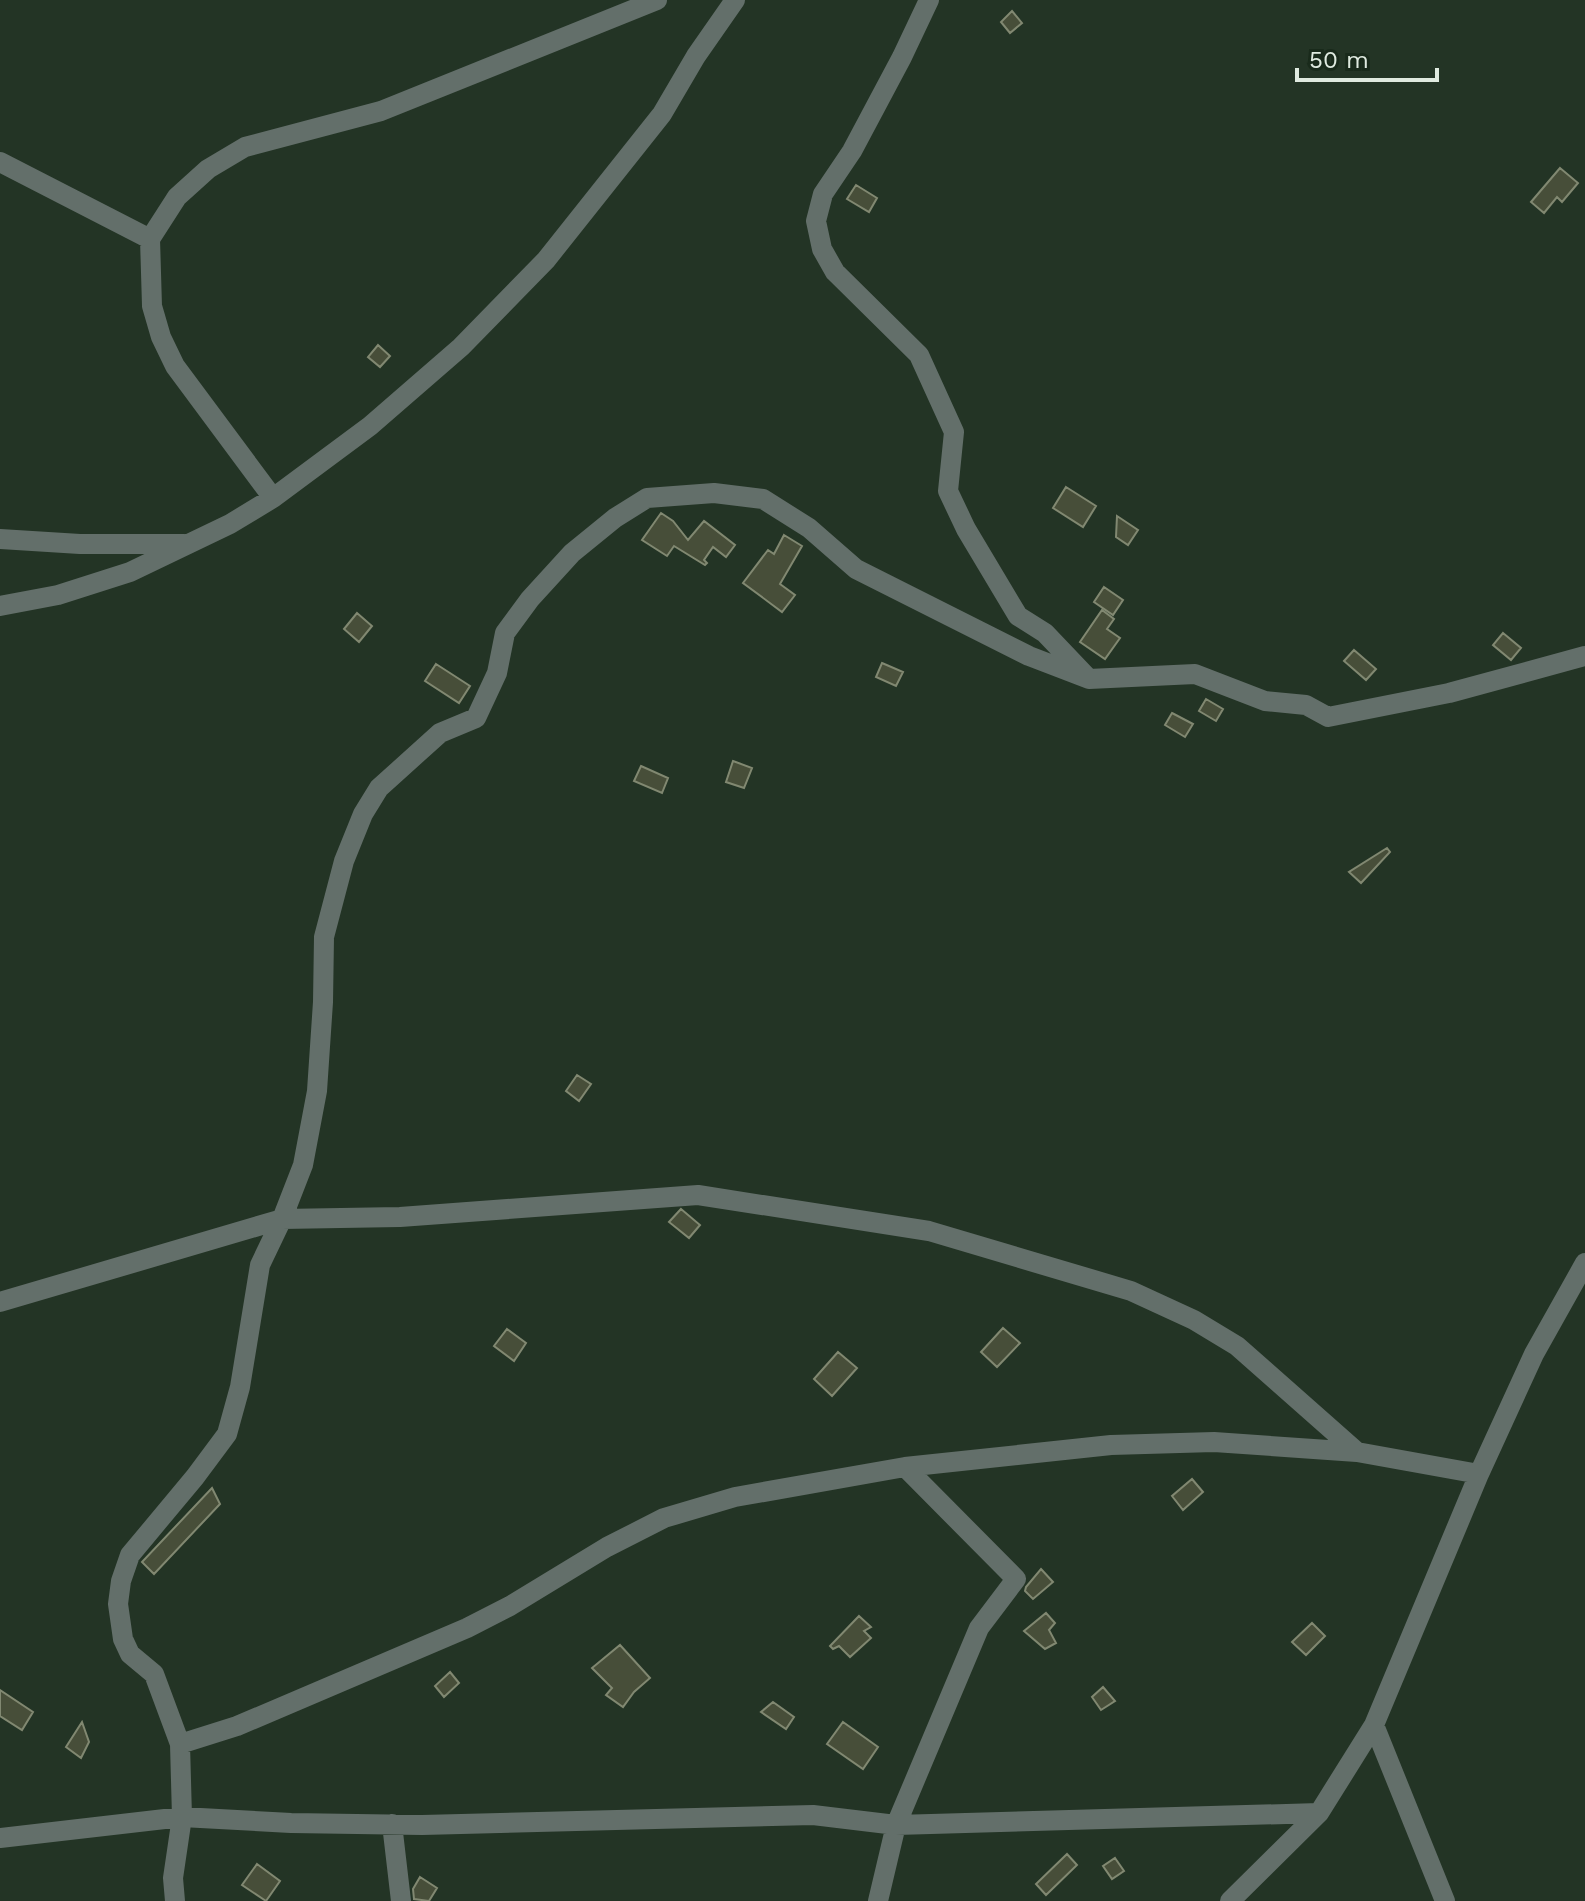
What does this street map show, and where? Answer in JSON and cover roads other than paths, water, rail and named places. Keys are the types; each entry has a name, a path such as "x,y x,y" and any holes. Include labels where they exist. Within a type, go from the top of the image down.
{"street":[{"path":"273,498 175,366 152,306 150,239 177,197 208,169 245,147 381,111 657,0"},
{"path":"0,606 58,595 130,572 189,544 273,498 370,426 461,347 546,260 662,114 696,56 735,0"},
{"path":"929,0 852,151 823,194 816,221 822,249 835,272 919,355 954,432 948,491 966,529 1018,616 1045,633 1089,679"},
{"path":"0,162 150,239"},
{"path":"175,1901 173,1878 182,1817 180,1744 154,1674 130,1654 123,1639 118,1604 121,1581 130,1555 227,1434 240,1387 260,1265 303,1165 317,1091 324,937 344,861 363,814 379,788 440,733 476,718 497,673 505,633 551,575 615,518 647,498 714,493 763,499 789,513 856,569 1029,656 1089,679 1195,674 1265,701 1306,705 1328,717 1449,693 1585,656"},
{"path":"0,539 80,544 189,544"},
{"path":"0,1302 282,1219 400,1217 698,1195 929,1231 1131,1291 1194,1320 1237,1346 1357,1452"},
{"path":"1230,1901 1319,1813 1374,1725 1479,1474 1534,1354 1585,1263"},
{"path":"180,1744 237,1726 467,1628 510,1606 607,1547 664,1518 735,1497 905,1467 1111,1445 1199,1442 1357,1452 1479,1474"},
{"path":"878,1901 896,1825 979,1628 1016,1579 905,1467"},
{"path":"1374,1725 1445,1901"},
{"path":"0,1838 182,1817 392,1824 813,1815 896,1825 1319,1813"},
{"path":"392,1824 401,1901"}]}
